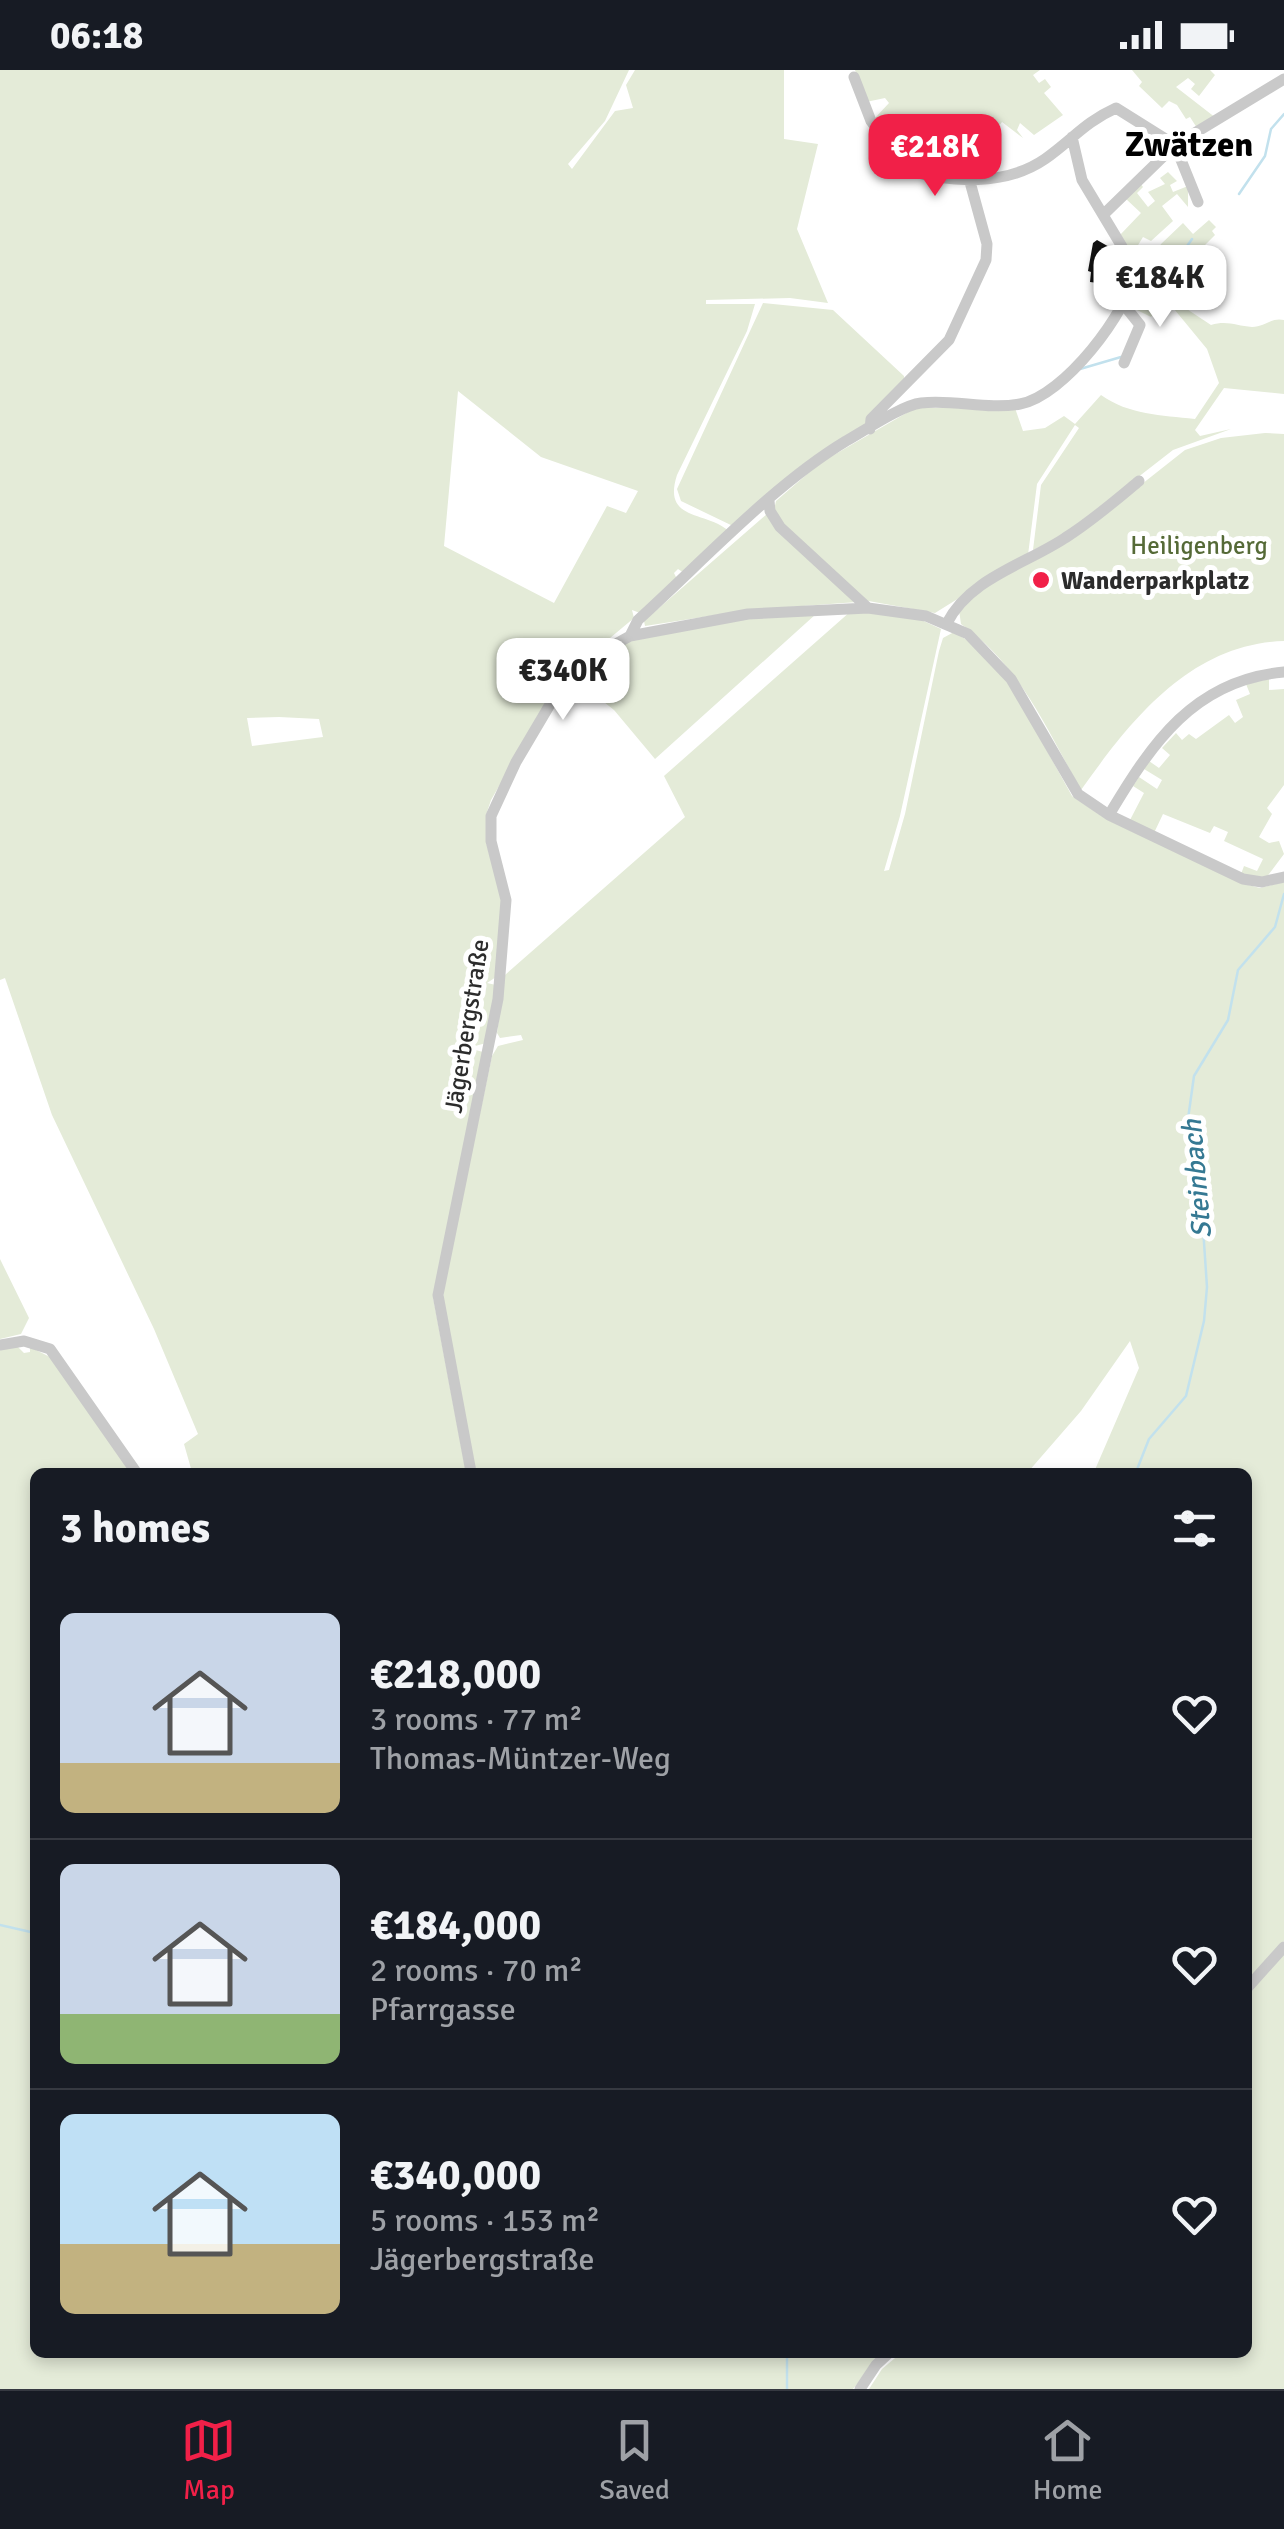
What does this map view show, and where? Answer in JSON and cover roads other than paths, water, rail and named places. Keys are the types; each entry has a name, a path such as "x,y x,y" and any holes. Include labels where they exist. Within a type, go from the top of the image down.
{"street":[{"path":"854,77 871,121 903,168 970,182 1034,165 1072,138 1090,119 1116,108 1175,144 1198,202"},
{"path":"1072,138 1082,180 1103,215 1175,144 1284,80"},
{"path":"870,428 871,419 949,340 986,260 988,250 970,182"},
{"name":"Jägerbergstraße","path":"630,636 638,620 816,460 916,404 998,407 1026,403 1045,394 1069,373 1124,305 1136,270 1103,215"},
{"path":"1124,305 1140,325 1124,363"},
{"path":"1139,481 1062,540 979,588 956,606 947,623 986,649 1012,678 1078,794 1109,815 1243,879 1281,878 1284,863"},
{"path":"770,501 770,511 780,527 868,608"},
{"name":"Jägerbergstraße","path":"470,1468 438,1295 498,999 506,900 491,842 490,816 516,762 555,696 596,656 630,636 748,614 868,608 907,612 947,623"},
{"path":"1109,815 1149,753 1204,698 1244,677 1284,672"},
{"path":"0,1344 24,1342 50,1349 133,1468"},
{"path":"1252,1982 1284,1947"},
{"path":"860,2389 884,2358"}],"waterway":[{"path":"1239,194 1265,156 1271,129 1284,114"},
{"path":"1169,272 1192,239"},
{"path":"1080,369 1121,357"},
{"name":"Steinbach","path":"1138,1468 1149,1439 1186,1396 1204,1321 1207,1287 1201,1198 1187,1126 1194,1076 1228,1020 1238,970 1275,927 1284,894"},
{"name":"Steinbach","path":"0,1925 30,1932"},
{"name":"Steinbach","path":"787,2358 787,2389"}],"place":[{"name":"Wanderparkplatz","path":"1041,580"}],"district":[{"name":"Zwätzen","path":"1189,144"}],"park label":[{"name":"Heiligenberg","path":"1199,545"}]}
